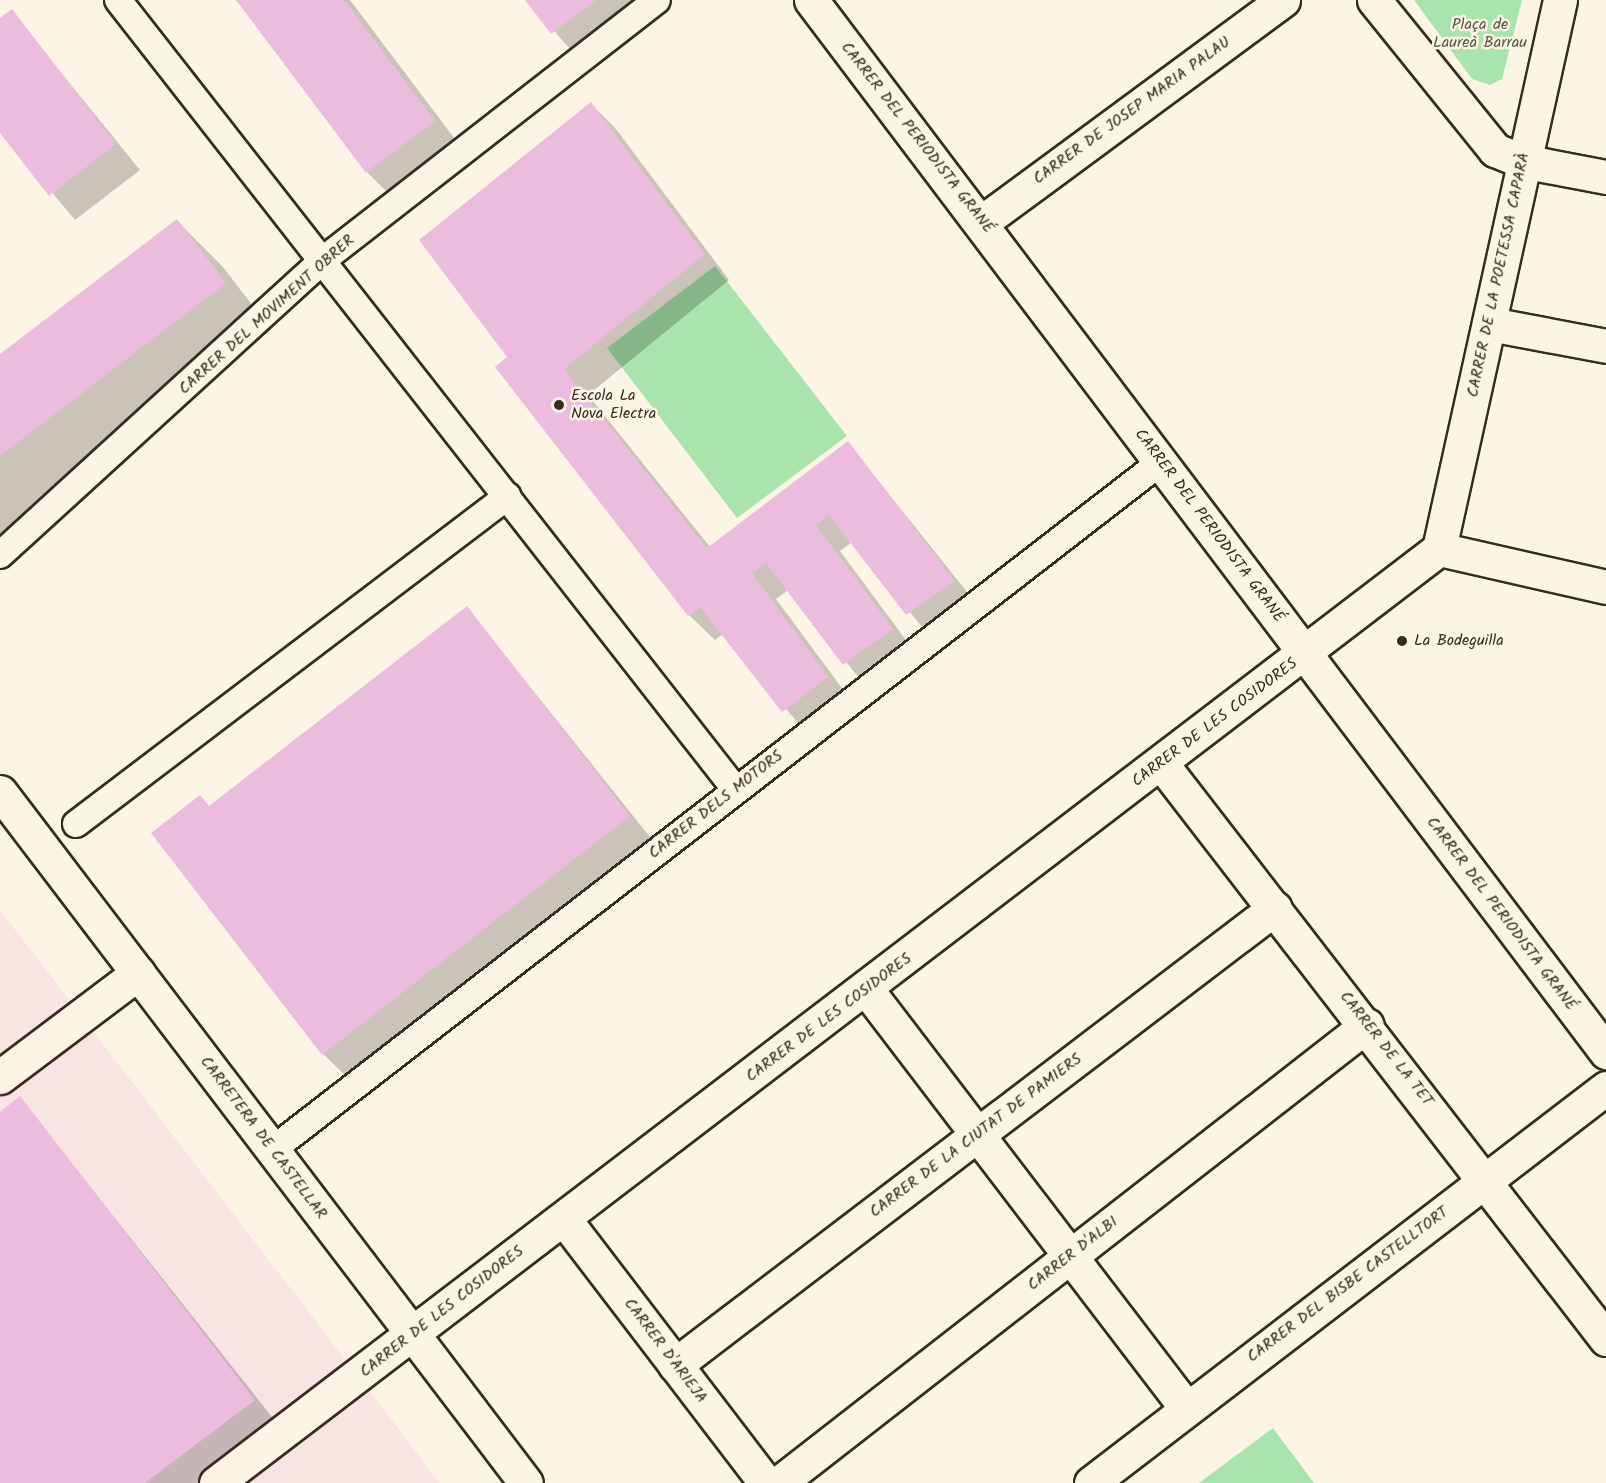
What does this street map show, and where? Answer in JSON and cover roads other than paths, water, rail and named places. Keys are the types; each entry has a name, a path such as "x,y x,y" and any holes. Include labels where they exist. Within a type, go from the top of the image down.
{"street":[{"path":"118,0 735,789"},
{"name":"CARRER DEL MOVIMENT OBRER","path":"0,555 323,260 657,0"},
{"name":"CARRER DEL PERIODISTA GRANÉ","path":"811,0 982,222 1305,655 1606,1052"},
{"name":"CARRER DE JOSEP MARIA PALAU","path":"982,222 1283,0"},
{"path":"1374,0 1494,150 1522,161 1606,177"},
{"name":"CARRER DE LA POETESSA CAPARÀ","path":"1439,549 1490,324 1522,161 1560,0"},
{"path":"1490,324 1606,346"},
{"name":"CARRER DELS MOTORS","path":"272,1150 735,789 1161,462"},
{"path":"76,824 508,496"},
{"path":"1439,549 1606,587"},
{"name":"CARRER DE LES COSIDORES","path":"216,1483 867,990 1305,655 1439,549"},
{"name":"CARRER DE LA TET","path":"1161,763 1487,1179 1606,1339"},
{"name":"CARRETERA DE CASTELLAR","path":"0,792 526,1483"},
{"name":"CARRER DE LA CIUTAT DE PAMIERS","path":"675,1365 1275,908"},
{"path":"0,1077 138,973"},
{"path":"867,990 1187,1409"},
{"name":"CARRER D'ALBI","path":"779,1483 1367,1025"},
{"name":"CARRER DEL BISBE CASTELLTORT","path":"1091,1483 1606,1088"},
{"name":"CARRER D'ARIEJA","path":"564,1219 766,1483"}],"place":[{"name":"Escola La Nova Electra","path":"559,405"},
{"name":"La Bodeguilla","path":"1402,641"}],"park label":[{"name":"Plaça de Laureà Barrau","path":"1480,34"}]}
